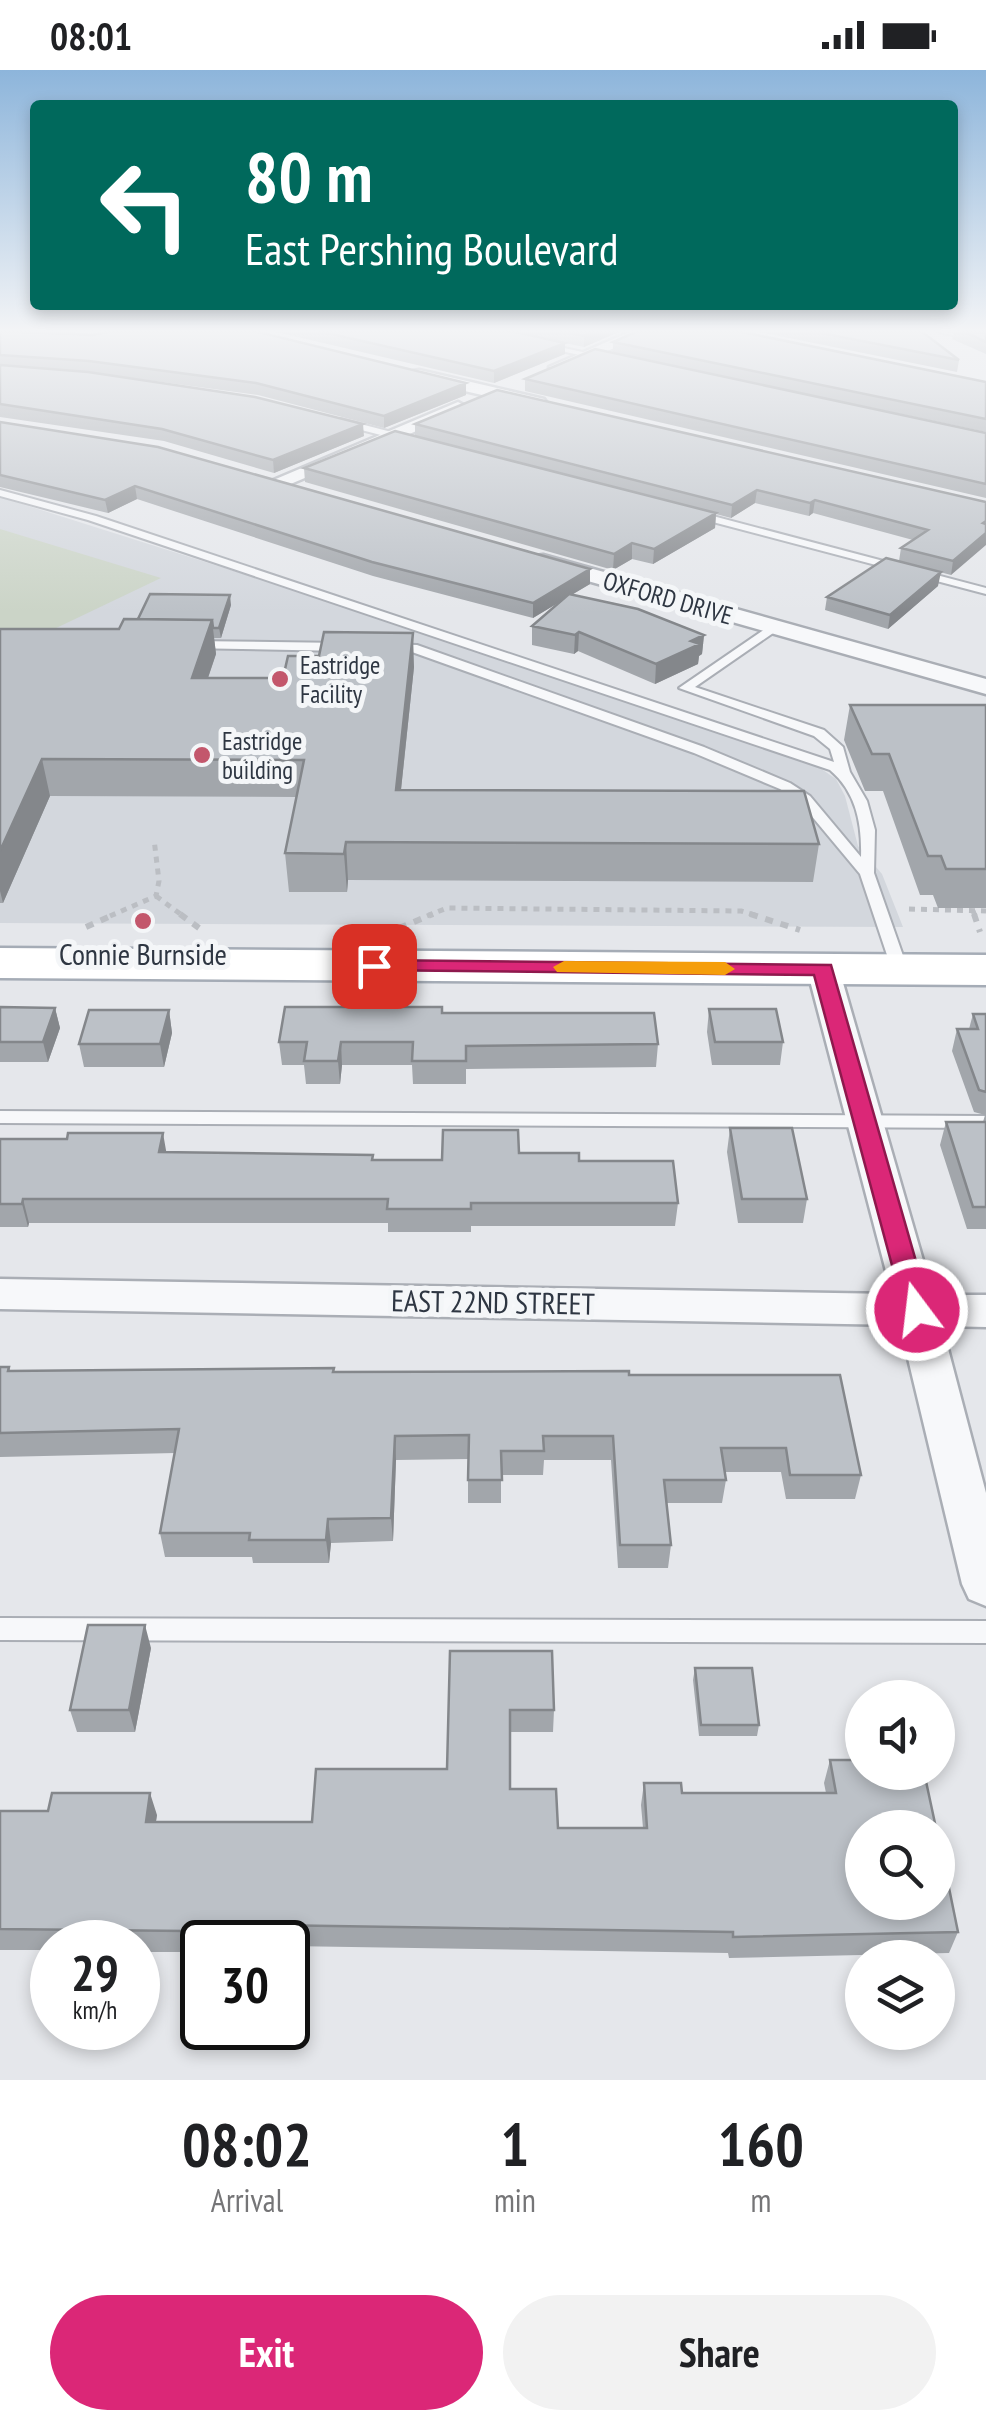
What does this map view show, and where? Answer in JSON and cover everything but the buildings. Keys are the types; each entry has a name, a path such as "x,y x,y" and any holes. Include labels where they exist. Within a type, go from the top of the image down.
{"main road":[{"path":"0,963 820,950 900,970 983,951"}],"street":[{"path":"312,495 265,481 416,425"},
{"name":"OXFORD DRIVE","path":"520,554 986,687"},
{"path":"820,950 986,1584"},
{"name":"EAST 22ND STREET","path":"0,1294 986,1310"}],"lane":[{"path":"353,425 427,444"},
{"path":"0,493 111,524 844,772"},
{"path":"681,511 986,591"},
{"path":"772,628 685,688 830,739 853,784 871,840 868,873"},
{"path":"170,645 413,648 699,750 785,786 805,799 868,873 900,970"},
{"path":"0,1117 986,1122"},
{"path":"0,1629 986,1632"}],"path":[{"path":"154,840 159,881 156,896"},
{"path":"85,928 156,896"},
{"path":"156,896 200,928"},
{"path":"386,930 406,926 447,908 741,911 798,930 820,950"},
{"path":"909,908 986,911"},
{"path":"973,911 983,951"},
{"path":"70,928 104,928"},
{"path":"181,928 214,928"}],"shaded area":[{"name":"Eastridge Facility","path":"0,497 326,600 817,766 836,779 845,796 858,846 882,874 903,927 0,923"},
{"path":"0,529 161,578 29,641 0,631"}],"slow traffic":[{"path":"564,967 725,969"}],"place":[{"name":"Eastridge Facility","path":"280,679"},
{"name":"Eastridge building","path":"202,755"},
{"name":"Connie Burnside","path":"143,921"}],"route":[{"path":"374,966 823,969 917,1310"}]}
